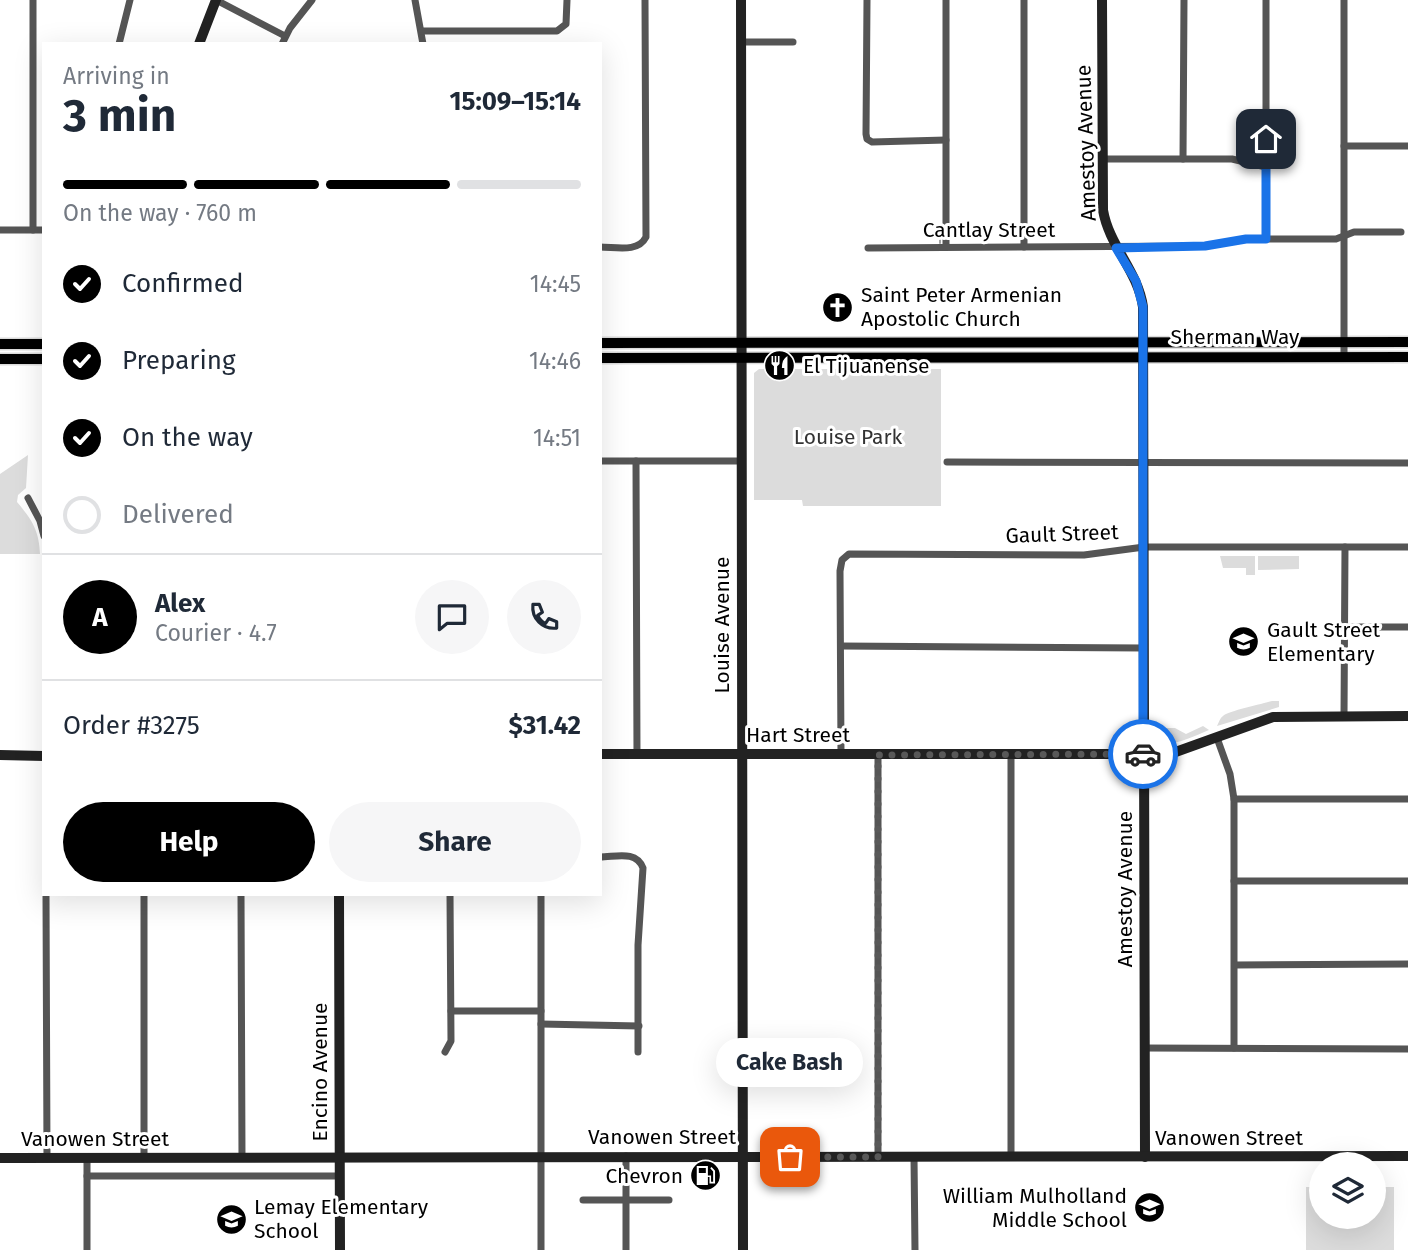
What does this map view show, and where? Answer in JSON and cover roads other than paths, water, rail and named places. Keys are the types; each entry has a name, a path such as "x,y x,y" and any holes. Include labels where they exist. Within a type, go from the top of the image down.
{"main road":[{"path":"200,42 216,0"},
{"name":"Louise Avenue","path":"741,0 743,1250"},
{"name":"Amestoy Avenue","path":"1102,0 1103,210 1108,233 1133,275 1142,299 1144,1157"},
{"name":"Sherman Way","path":"602,343 1408,342"},
{"path":"0,344 42,344"},
{"name":"Sherman Way","path":"602,358 1408,356"},
{"path":"0,359 42,359"},
{"name":"Hart Street","path":"602,754 1175,753 1273,717 1408,716"},
{"path":"0,755 42,756"},
{"name":"Encino Avenue","path":"339,896 340,1250"},
{"name":"Vanowen Street","path":"0,1158 1408,1156"}],"street":[{"path":"33,0 33,230"},
{"path":"120,42 130,0"},
{"path":"216,0 284,40 312,0"},
{"path":"415,0 423,42"},
{"path":"422,31 559,30 567,22 567,0"},
{"path":"602,247 636,247 643,243 646,237 645,0"},
{"path":"867,0 867,139 872,142 946,140"},
{"path":"946,0 946,247"},
{"path":"1024,0 1024,247"},
{"path":"1183,159 1184,0"},
{"path":"1266,0 1266,239"},
{"path":"1344,0 1345,357"},
{"path":"741,42 793,42"},
{"path":"1344,146 1408,146"},
{"path":"1102,159 1232,159 1266,167"},
{"path":"0,230 42,230"},
{"name":"Cantlay Street","path":"868,247 1205,246 1246,239 1336,239 1354,232 1401,232"},
{"path":"602,461 741,461"},
{"path":"636,461 637,754"},
{"path":"947,462 1408,463"},
{"path":"29,498 42,528"},
{"name":"Gault Street","path":"841,646 840,571 845,557 854,553 1084,555 1144,547 1408,547"},
{"path":"1344,716 1345,547"},
{"path":"1345,627 1408,627"},
{"path":"841,754 841,646 1144,648"},
{"path":"1217,738 1230,774 1234,799 1234,1048"},
{"path":"1011,754 1011,1157"},
{"path":"878,755 878,1157"},
{"path":"1234,799 1408,799"},
{"path":"602,857 631,856 641,863 643,875 638,945 638,1052"},
{"path":"1234,881 1408,881"},
{"path":"46,896 47,1158"},
{"path":"144,896 144,1158"},
{"path":"242,896 242,1158"},
{"path":"445,1052 451,1041 450,896"},
{"path":"541,896 541,1250"},
{"path":"1235,965 1408,964"},
{"path":"451,1011 541,1011"},
{"path":"541,1024 639,1026"},
{"path":"1144,1048 1408,1049"},
{"path":"626,1156 626,1250"},
{"path":"914,1157 915,1250"},
{"path":"87,1158 87,1250"},
{"name":"Vanowen Street","path":"87,1176 339,1176"},
{"path":"583,1200 669,1200"}],"waterway":[{"path":"940,227 940,243"},
{"path":"921,290 938,291 941,287"}],"place":[{"name":"Saint Peter Armenian Apostolic Church","path":"838,307"},
{"name":"El Tijuanense","path":"780,366"},
{"name":"Gault Street Elementary","path":"1244,642"},
{"name":"Cake Bash","path":"790,1157"},
{"name":"Chevron","path":"706,1176"},
{"name":"William Mulholland Middle School","path":"1150,1208"},
{"name":"Lemay Elementary School","path":"231,1219"}],"park label":[{"name":"Louise Park","path":"848,437"}]}
